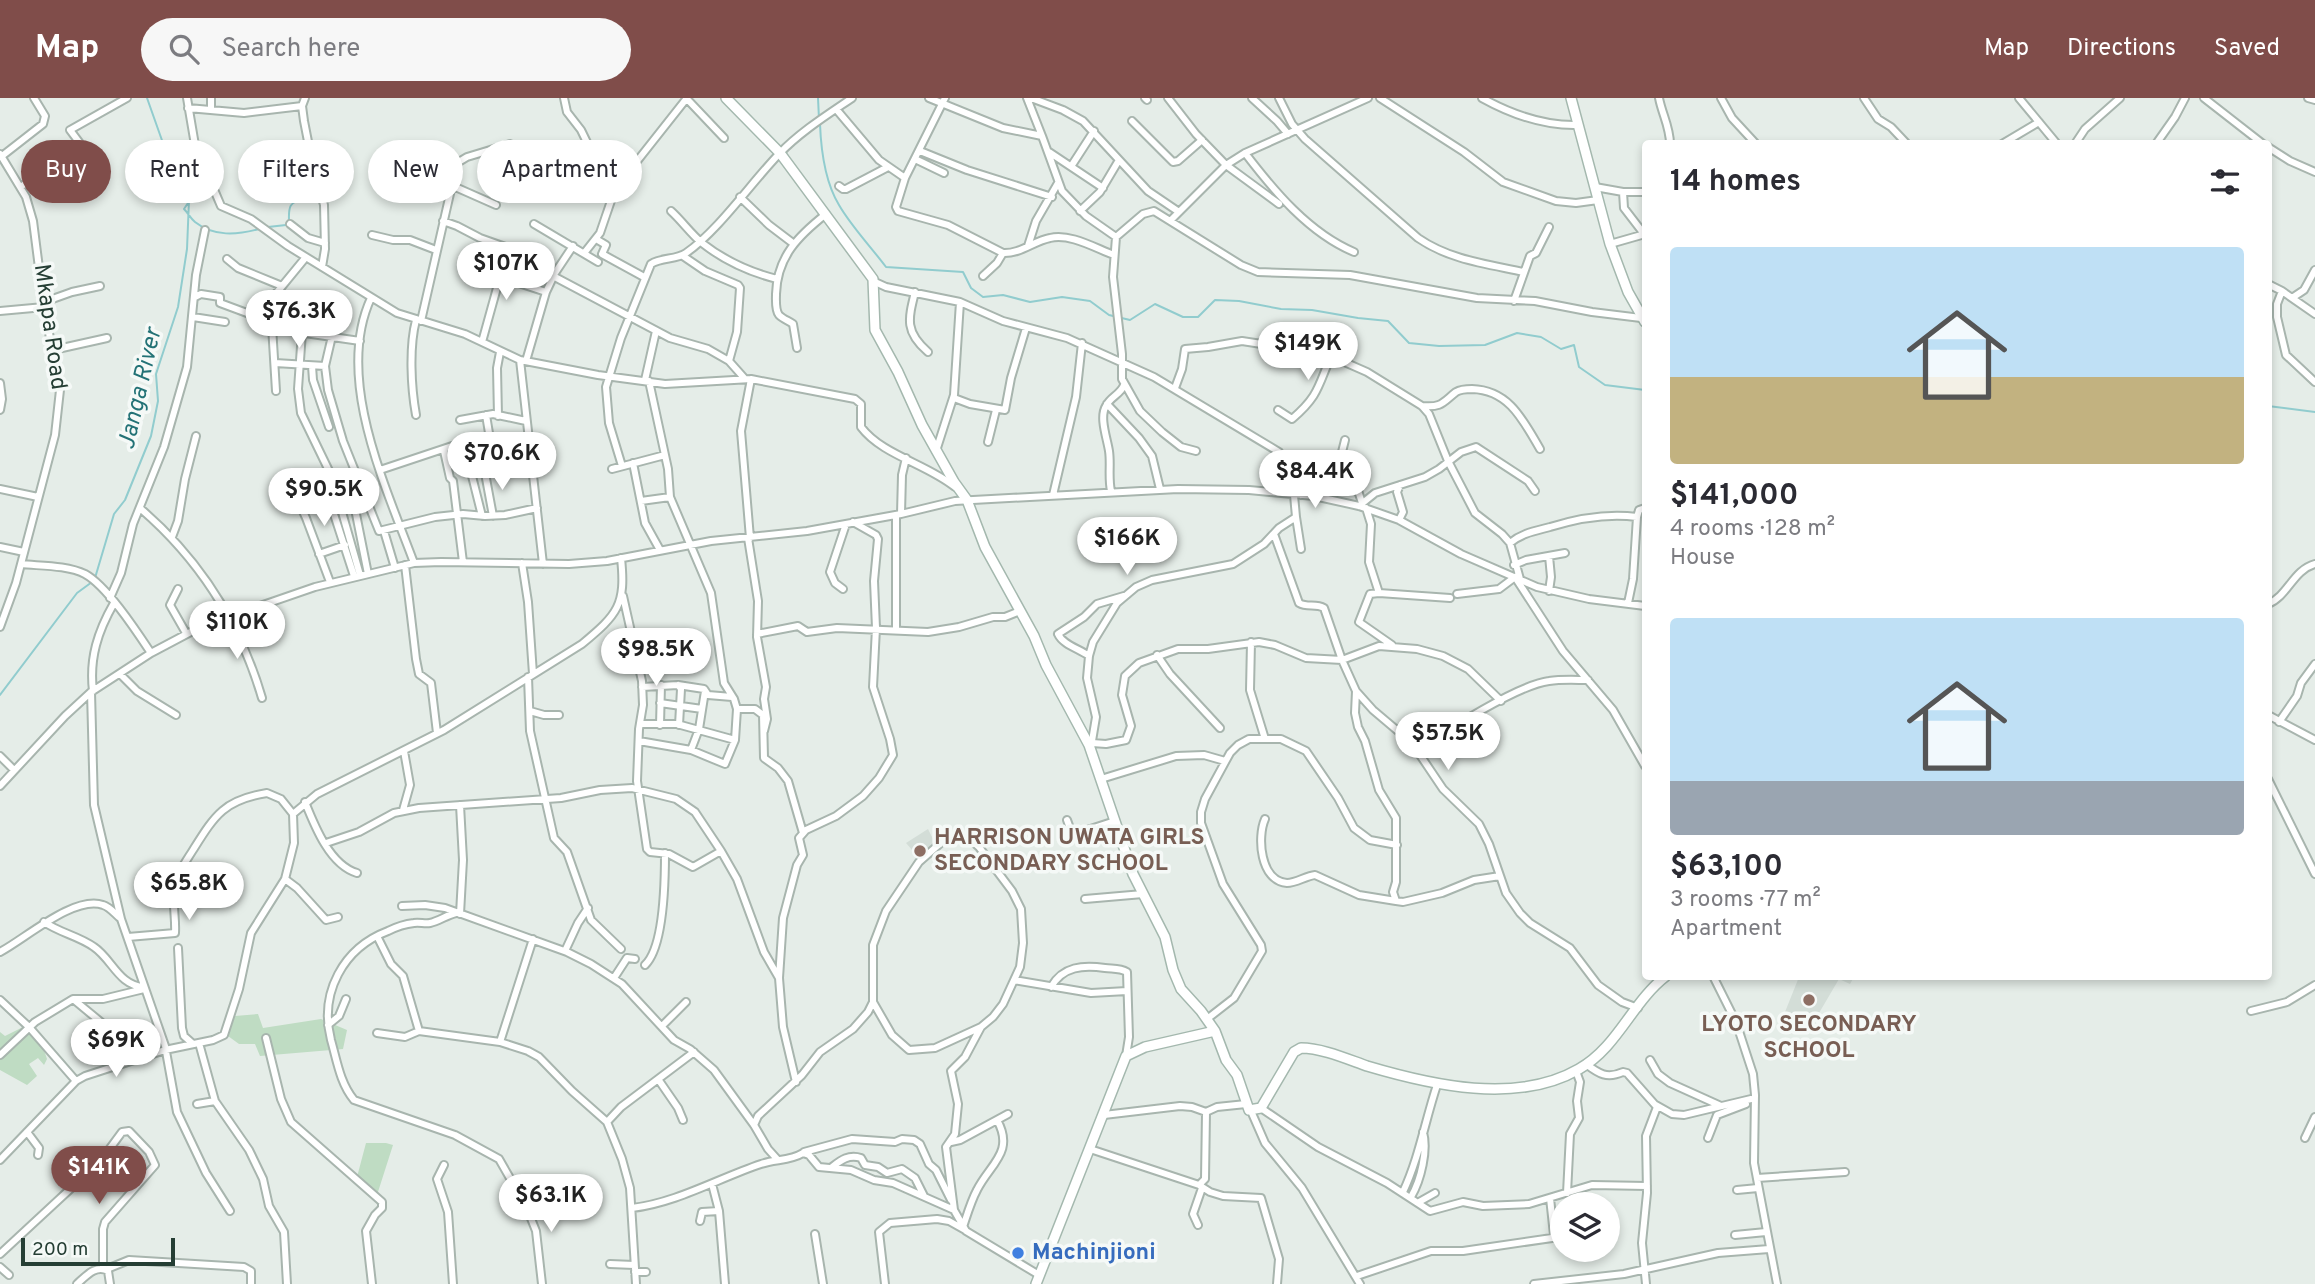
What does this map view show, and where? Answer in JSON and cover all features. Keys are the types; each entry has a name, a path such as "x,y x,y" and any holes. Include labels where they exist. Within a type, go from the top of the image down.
{"street":[{"path":"1,155 43,124 45,116 34,98"},
{"path":"20,187 85,150 70,130 127,98"},
{"path":"187,98 194,140"},
{"path":"211,98 211,109"},
{"path":"305,98 302,106 326,218 322,267"},
{"path":"564,98 567,112 586,140"},
{"path":"642,155 687,98 724,138"},
{"path":"726,98 780,153 875,282 886,288 960,302 1026,328 1082,343 1175,388 1279,452 1297,495 1296,517 1301,549"},
{"path":"622,466 607,411 608,376 644,277 653,262 683,256 701,241 780,153 806,130 852,98"},
{"path":"929,98 943,101 1003,128 1042,136"},
{"path":"1029,98 1069,112 1094,131 1148,191 1179,212"},
{"path":"1029,98 1058,183 1080,211 1093,223 1116,237"},
{"path":"1168,98 1226,165 1279,204"},
{"path":"1252,98 1288,134"},
{"path":"1279,98 1296,130 1394,219 1430,247 1458,258 1524,272"},
{"path":"1170,221 1226,165 1245,153 1367,98"},
{"path":"1380,98 1464,152 1503,183 1556,201 1576,203 1598,200"},
{"path":"1482,98 1506,110 1539,120 1578,125"},
{"path":"1572,98 1610,244 1628,292 1642,318"},
{"path":"1659,98 1662,114 1669,128 1670,140"},
{"path":"1721,98 1732,118 1752,140"},
{"path":"1864,98 1878,119 1891,127 1903,140"},
{"path":"2019,98 2054,140"},
{"path":"2078,140 2085,129 2120,98"},
{"path":"2159,140 2185,98"},
{"path":"2204,98 2258,140"},
{"path":"2308,98 2315,100"},
{"path":"943,101 905,178 896,207 898,211 948,225 1003,253 1011,253 1051,237 1064,237 1114,255"},
{"path":"188,108 244,113 302,106"},
{"path":"836,109 888,167 905,178"},
{"path":"1132,121 1173,162 1178,161 1202,140"},
{"path":"2009,140 2039,122"},
{"path":"1072,165 1094,131"},
{"path":"2272,150 2315,172"},
{"path":"920,151 967,170 1052,197"},
{"path":"1049,152 1103,188"},
{"path":"1245,153 1302,217 1328,239 1354,252"},
{"name":"Mkapa Road","path":"0,627 21,564 60,408 60,390 44,304 35,232 28,203 1,155"},
{"path":"915,159 944,173"},
{"path":"1080,211 1103,188 1119,160"},
{"path":"839,186 846,188 888,167"},
{"path":"1028,246 1036,221 1058,183"},
{"path":"1595,187 1642,192"},
{"path":"463,190 496,205"},
{"path":"1623,192 1624,208 1642,231"},
{"path":"740,197 794,244"},
{"path":"220,203 264,227 306,257 397,313 455,330 523,360 608,376 680,384 748,379 857,400 861,404 860,422 863,430 875,441 939,475 959,490"},
{"path":"416,415 412,360 418,320 448,203"},
{"path":"584,253 596,239 611,203"},
{"path":"671,211 701,241 734,264 777,279"},
{"path":"1196,451 1184,449 1140,411 1121,373 1114,286 1116,237 1143,214 1151,211 1241,265 1258,272 1350,275 1477,298 1535,301 1642,320"},
{"path":"797,348 794,324 779,315 777,310 777,279 783,261 804,230 826,214"},
{"path":"443,221 480,239 505,246 670,338 708,348 729,361 748,379"},
{"path":"290,224 308,238 325,243"},
{"path":"534,224 597,262"},
{"path":"1514,301 1530,256 1536,253 1549,227"},
{"path":"205,230 196,275 187,367 164,447 133,524 123,565 92,659 93,800 121,919 166,1050 178,1116 206,1173 230,1211"},
{"path":"372,235 393,240 410,240 436,250"},
{"path":"1610,244 1642,235"},
{"path":"596,239 606,245 603,254 644,277"},
{"path":"543,564 526,421 523,360 546,292 554,274 573,246"},
{"path":"983,276 997,264 1003,253"},
{"path":"683,256 740,288 737,332 729,361"},
{"path":"276,391 269,324 272,301 306,257"},
{"path":"228,259 238,268 282,286"},
{"path":"2292,298 2304,290 2315,270"},
{"path":"482,342 500,277 546,292"},
{"path":"875,282 875,331 936,451 967,500 985,547 1091,746 1133,874 1165,937 1181,989 1214,1031 1226,1060 1237,1075 1248,1108 1265,1143 1302,1188 1360,1284"},
{"path":"0,311 44,304 72,292 100,286"},
{"path":"2272,286 2315,314"},
{"path":"2281,291 2277,317 2286,355 2315,382"},
{"path":"915,292 909,325 914,338 928,352"},
{"path":"195,297 201,294 220,297 220,303 269,324 360,341"},
{"path":"372,298 360,341 364,408 370,439 414,563"},
{"path":"936,451 954,398 960,302"},
{"path":"192,317 225,322"},
{"path":"954,398 1004,411 1026,328"},
{"path":"639,741 691,750 726,764 735,740 737,709 724,683 711,593 670,497 665,455 647,381 656,331"},
{"path":"302,332 299,364 301,412 335,483 361,575"},
{"path":"332,336 325,366 331,401 343,441 378,530 384,531 426,518 493,516 537,508"},
{"path":"53,351 107,338"},
{"path":"1175,388 1182,369 1184,350 1187,348 1251,342 1331,356 1383,381 1422,406 1429,414 1448,461 1477,516 1510,543 1517,578 1550,632 1613,710 1642,760"},
{"path":"1053,495 1078,390 1082,343"},
{"path":"498,416 497,368 500,352"},
{"path":"1278,410 1292,419 1311,401 1321,386 1331,356"},
{"path":"275,363 325,366"},
{"path":"312,366 313,380 329,426"},
{"path":"748,379 741,431 749,538 758,601 757,634 766,687 764,699 767,719 764,731"},
{"path":"0,383 0,410"},
{"path":"1111,491 1104,417 1107,404 1122,391 1124,383"},
{"path":"1422,406 1445,403 1457,391 1463,389 1495,392 1511,406 1540,449"},
{"path":"1107,404 1152,456 1160,489"},
{"path":"988,442 996,410"},
{"path":"460,419 486,415 526,421"},
{"path":"380,470 416,457 490,439 486,415"},
{"path":"172,537 178,521 196,436"},
{"path":"1345,440 1342,452 1371,524 1368,562 1379,593"},
{"path":"464,444 482,516"},
{"path":"1362,506 1375,493 1434,473 1448,461 1476,446 1528,481 1535,491"},
{"path":"444,451 453,481 463,562"},
{"path":"612,469 665,455"},
{"path":"896,629 898,514 906,458"},
{"path":"633,463 646,526 660,550"},
{"path":"485,473 493,516"},
{"path":"290,483 330,582"},
{"path":"347,485 354,504 361,575"},
{"path":"1399,520 1403,512 1397,492 1400,485"},
{"path":"0,489 38,497"},
{"path":"0,786 92,691 151,653 186,633 330,582 414,563 593,563 691,544 849,523 967,500 1160,489 1246,490 1297,495 1362,506 1399,520 1461,554 1549,591 1642,605"},
{"path":"641,501 670,497"},
{"path":"332,508 345,545 361,575"},
{"path":"141,509 172,537 202,573 248,653 262,698"},
{"path":"1628,603 1632,589 1637,516 1642,509"},
{"path":"1510,543 1525,533 1574,519 1608,515 1637,516"},
{"path":"1091,746 1096,717 1087,678 1089,656 1093,642 1108,617 1125,596 1140,585 1161,578 1233,564 1264,544 1296,517"},
{"path":"843,589 835,583 830,572 849,523"},
{"path":"796,1082 783,1027 779,978 783,918 797,864 803,855 799,838 863,796 879,778 893,755 874,693 874,581 877,537 849,523"},
{"path":"384,531 395,568"},
{"path":"1274,534 1299,603 1324,608 1356,691 1418,751 1439,784 1481,828 1510,900 1525,919 1570,948 1598,985 1622,1002 1638,1008"},
{"path":"319,554 345,545"},
{"path":"0,547 24,552"},
{"path":"1514,565 1526,560 1565,553"},
{"path":"1549,556 1549,591"},
{"path":"621,558 623,596 642,687 638,789 648,849 650,852 665,853 693,867 721,851"},
{"path":"522,563 528,602 530,731 554,838 567,852 595,924 621,949"},
{"path":"21,564 71,570 87,575 112,601 151,653"},
{"path":"2272,602 2279,598 2303,570 2315,564"},
{"path":"405,565 416,659 419,674 431,683 437,733"},
{"path":"1457,594 1499,589 1517,578"},
{"path":"177,589 170,605 186,633"},
{"path":"1394,646 1359,622 1370,594 1450,598"},
{"path":"293,814 305,802 468,716 570,652 591,637 613,614 623,596"},
{"path":"1089,656 1080,648 1062,641 1058,635 1097,604 1125,596"},
{"path":"0,605 8,607"},
{"path":"757,634 798,626 807,632 837,628 936,631 993,617 1005,617 1020,611"},
{"path":"1091,746 1126,740 1130,726 1122,695 1125,676 1134,666 1178,649 1208,649 1251,642 1275,645 1306,658 1342,660 1373,648 1394,646 1418,649 1449,659 1476,675 1501,701"},
{"path":"1251,642 1250,690 1265,739"},
{"path":"1157,656 1220,728"},
{"path":"2279,722 2315,664"},
{"path":"120,674 137,691 176,715"},
{"path":"1418,751 1439,736 1528,687 1550,681 1588,680"},
{"path":"660,725 661,685"},
{"path":"642,687 678,685 697,688 708,695 732,697"},
{"path":"678,685 681,689 679,724"},
{"path":"691,750 699,729 705,691"},
{"path":"1356,691 1355,713 1358,727 1384,802 1395,814 1393,892 1396,901"},
{"path":"660,703 702,709"},
{"path":"737,709 761,712 764,758 778,768 788,781 803,833"},
{"path":"530,711 559,715"},
{"path":"2272,718 2315,740"},
{"path":"640,724 679,724 735,740"},
{"path":"1207,1019 1234,998 1262,950 1223,884 1201,824 1202,805 1234,748 1242,742 1265,739 1285,740 1307,751 1354,828 1370,839 1396,845"},
{"path":"403,810 410,785 404,751"},
{"path":"1101,779 1176,756 1204,755 1225,761"},
{"path":"0,756 14,770"},
{"path":"2272,787 2315,874"},
{"path":"326,843 359,832 403,810 561,798 600,790 638,789 686,803 695,812 737,879 764,952 779,978"},
{"path":"0,1160 76,1081 99,1070 224,1035 236,1001 251,933 285,879 295,843 293,814 281,799 267,793 254,798 243,798 232,804 205,828 180,872 174,896 175,933 128,937"},
{"path":"305,802 314,824 338,863 357,873"},
{"path":"458,913 463,860 460,805"},
{"path":"1265,819 1261,832 1262,855 1268,868 1278,879 1289,882 1315,875 1355,894 1403,902 1442,893 1474,880 1500,876"},
{"path":"1068,820 1071,831 1075,834 1115,821"},
{"path":"950,836 963,837 975,843 996,866 1020,904 1023,951 1014,980 999,1010 981,1027 941,1046 909,1050 892,1035 873,1002 872,953 886,911 919,862 950,836"},
{"path":"645,965 655,949 662,914 665,853"},
{"path":"285,879 326,920 338,917"},
{"path":"1085,899 1143,894"},
{"path":"109,908 117,901"},
{"path":"0,951 62,912 92,904 109,908 121,919"},
{"path":"402,906 434,906 458,913 565,951 614,978 636,997 676,1042 694,1052 713,1070 777,1159"},
{"path":"565,951 588,908"},
{"path":"458,913 433,922 412,923 377,936 354,951 338,972 330,998 328,1025 341,1077 354,1100 455,1135 499,1159 526,1206 536,1231 542,1284"},
{"path":"44,922 93,946 113,970 132,984 145,988"},
{"path":"377,936 391,964 402,974 419,1031"},
{"path":"500,1042 533,939"},
{"path":"178,948 184,1036 196,1044 215,1101 249,1150 263,1179 267,1201 284,1232 287,1284"},
{"path":"614,978 627,958 635,959"},
{"path":"885,1284 879,1232 887,1224 905,1220 949,1221 1038,1279 1104,1115 1126,1056 1129,1037 1128,975 1125,971 1089,966 1069,970 1057,977 1051,987"},
{"path":"1014,980 1091,993 1127,991"},
{"path":"1261,1108 1291,1057 1301,1048 1437,1085 1466,1088 1522,1086 1551,1081 1586,1064 1609,1044 1662,980"},
{"path":"1715,980 1740,1033 1753,1074 1754,1149 1758,1188 1776,1284"},
{"path":"2252,1011 2290,1001 2315,985"},
{"path":"0,1055 41,1017 74,999 103,999 145,988"},
{"path":"74,999 102,1023"},
{"path":"328,1025 340,1016 346,999"},
{"path":"0,1000 29,1027 76,1081"},
{"path":"662,1026 685,1002"},
{"path":"754,1125 758,1116 796,1082 820,1052 858,1025 873,1002"},
{"path":"953,1207 946,1149 955,1134 958,1104 951,1071 965,1057 981,1027"},
{"path":"377,1032 405,1037 419,1031 500,1042 523,1049 539,1057 607,1122 627,1174 632,1208 636,1284"},
{"path":"1126,1056 1145,1047 1214,1031"},
{"path":"266,1038 281,1099 291,1122 382,1202 382,1208 366,1231 372,1284"},
{"path":"676,1042 680,1057 677,1064"},
{"path":"607,1122 614,1113 694,1052"},
{"path":"1650,1060 1658,1073 1670,1083 1723,1107"},
{"path":"1586,1064 1605,1076 1627,1073 1656,1105 1677,1115 1723,1107 1753,1097"},
{"path":"1567,1192 1570,1134 1579,1118 1577,1101 1580,1082 1576,1070"},
{"path":"658,1079 683,1120"},
{"path":"1403,1192 1413,1169 1437,1085"},
{"path":"1708,1138 1717,1115 1737,1109 1753,1097"},
{"path":"197,1104 215,1101"},
{"path":"1646,1284 1642,1243 1647,1186 1646,1136 1656,1105"},
{"path":"1104,1115 1180,1106 1206,1112 1217,1107 1261,1108 1318,1147 1403,1192 1431,1211 1457,1203 1507,1206 1550,1198"},
{"path":"1198,1224 1194,1211 1205,1179 1206,1112"},
{"path":"949,1142 960,1140 1008,1114"},
{"path":"2305,1138 2315,1117"},
{"path":"965,1229 978,1187 994,1167 1003,1147 1003,1133 997,1120"},
{"path":"0,1254 81,1179 110,1150 122,1132 129,1130 149,1152 155,1165 105,1222 105,1269 110,1284"},
{"path":"1411,1197 1417,1186 1426,1149 1423,1130"},
{"path":"27,1132 39,1148 38,1155"},
{"path":"632,1208 654,1205 777,1159 794,1158 849,1139 895,1142 900,1139 914,1140 922,1147 965,1229"},
{"path":"1090,1149 1201,1186 1210,1192 1230,1197 1261,1198 1279,1259 1277,1284"},
{"path":"803,1153 809,1155 819,1167 851,1170 953,1207"},
{"path":"832,1167 844,1158 854,1156 861,1158 865,1165 878,1167 887,1173 902,1169 915,1178 925,1196"},
{"path":"444,1165 436,1179 448,1212 453,1284"},
{"path":"1757,1178 1844,1172"},
{"path":"712,1184 719,1211 725,1284"},
{"path":"1571,1192 1601,1184 1647,1186"},
{"path":"1737,1190 1758,1188"},
{"path":"1419,1202 1435,1194"},
{"path":"700,1221 702,1212 719,1211"},
{"path":"1735,1235 1766,1232"},
{"path":"815,1234 823,1284"},
{"path":"1357,1276 1431,1251 1463,1251 1550,1238"},
{"path":"1534,1284 1607,1277 1717,1253 1769,1249"},
{"path":"77,1284 93,1270 105,1269 129,1260 244,1267 251,1271 251,1284"},
{"path":"610,1264 646,1272"},
{"path":"0,1267 9,1275"}],"shaded area":[{"name":"HARRISON UWATA GIRLS SECONDARY SCHOOL","path":"928,829 935,843 920,859 906,843"},
{"name":"LYOTO SECONDARY SCHOOL","path":"1797,980 1838,980 1812,1025 1785,1012"}],"green space":[{"path":"258,1014 263,1028 321,1019 347,1030 343,1049 260,1056 255,1044 239,1044 228,1036 235,1016"},
{"path":"23,1027 41,1041 47,1059 44,1065 38,1058 29,1064 37,1076 27,1085 0,1070 0,1032 5,1036"},
{"path":"366,1143 393,1145 377,1195 357,1177"}],"waterway":[{"name":"Janga River","path":"147,98 162,140"},
{"path":"818,98 819,119"},
{"path":"820,124 825,166 834,196 849,221 886,267 963,272 971,288 983,297 1003,295 1030,302 1062,297 1090,301 1109,315 1130,320 1155,304 1183,317 1198,317 1215,300 1388,321 1409,343 1439,346 1485,345 1517,333 1541,337 1561,349 1574,345 1579,367 1605,385 1642,390"},
{"path":"188,203 184,209 190,217 210,230 242,233 259,229"},
{"name":"Janga River","path":"95,578 114,514 125,500 151,436 158,401 156,374 178,307 187,249 189,203"},
{"path":"289,220 290,207 294,203"},
{"path":"268,227 286,225"},
{"path":"2272,407 2315,412"},
{"name":"Janga River","path":"0,695 77,593 92,582"}],"place":[{"name":"HARRISON UWATA GIRLS SECONDARY SCHOOL","path":"920,851"},
{"name":"LYOTO SECONDARY SCHOOL","path":"1809,1000"},
{"name":"Machinjioni","path":"1018,1253"}]}
